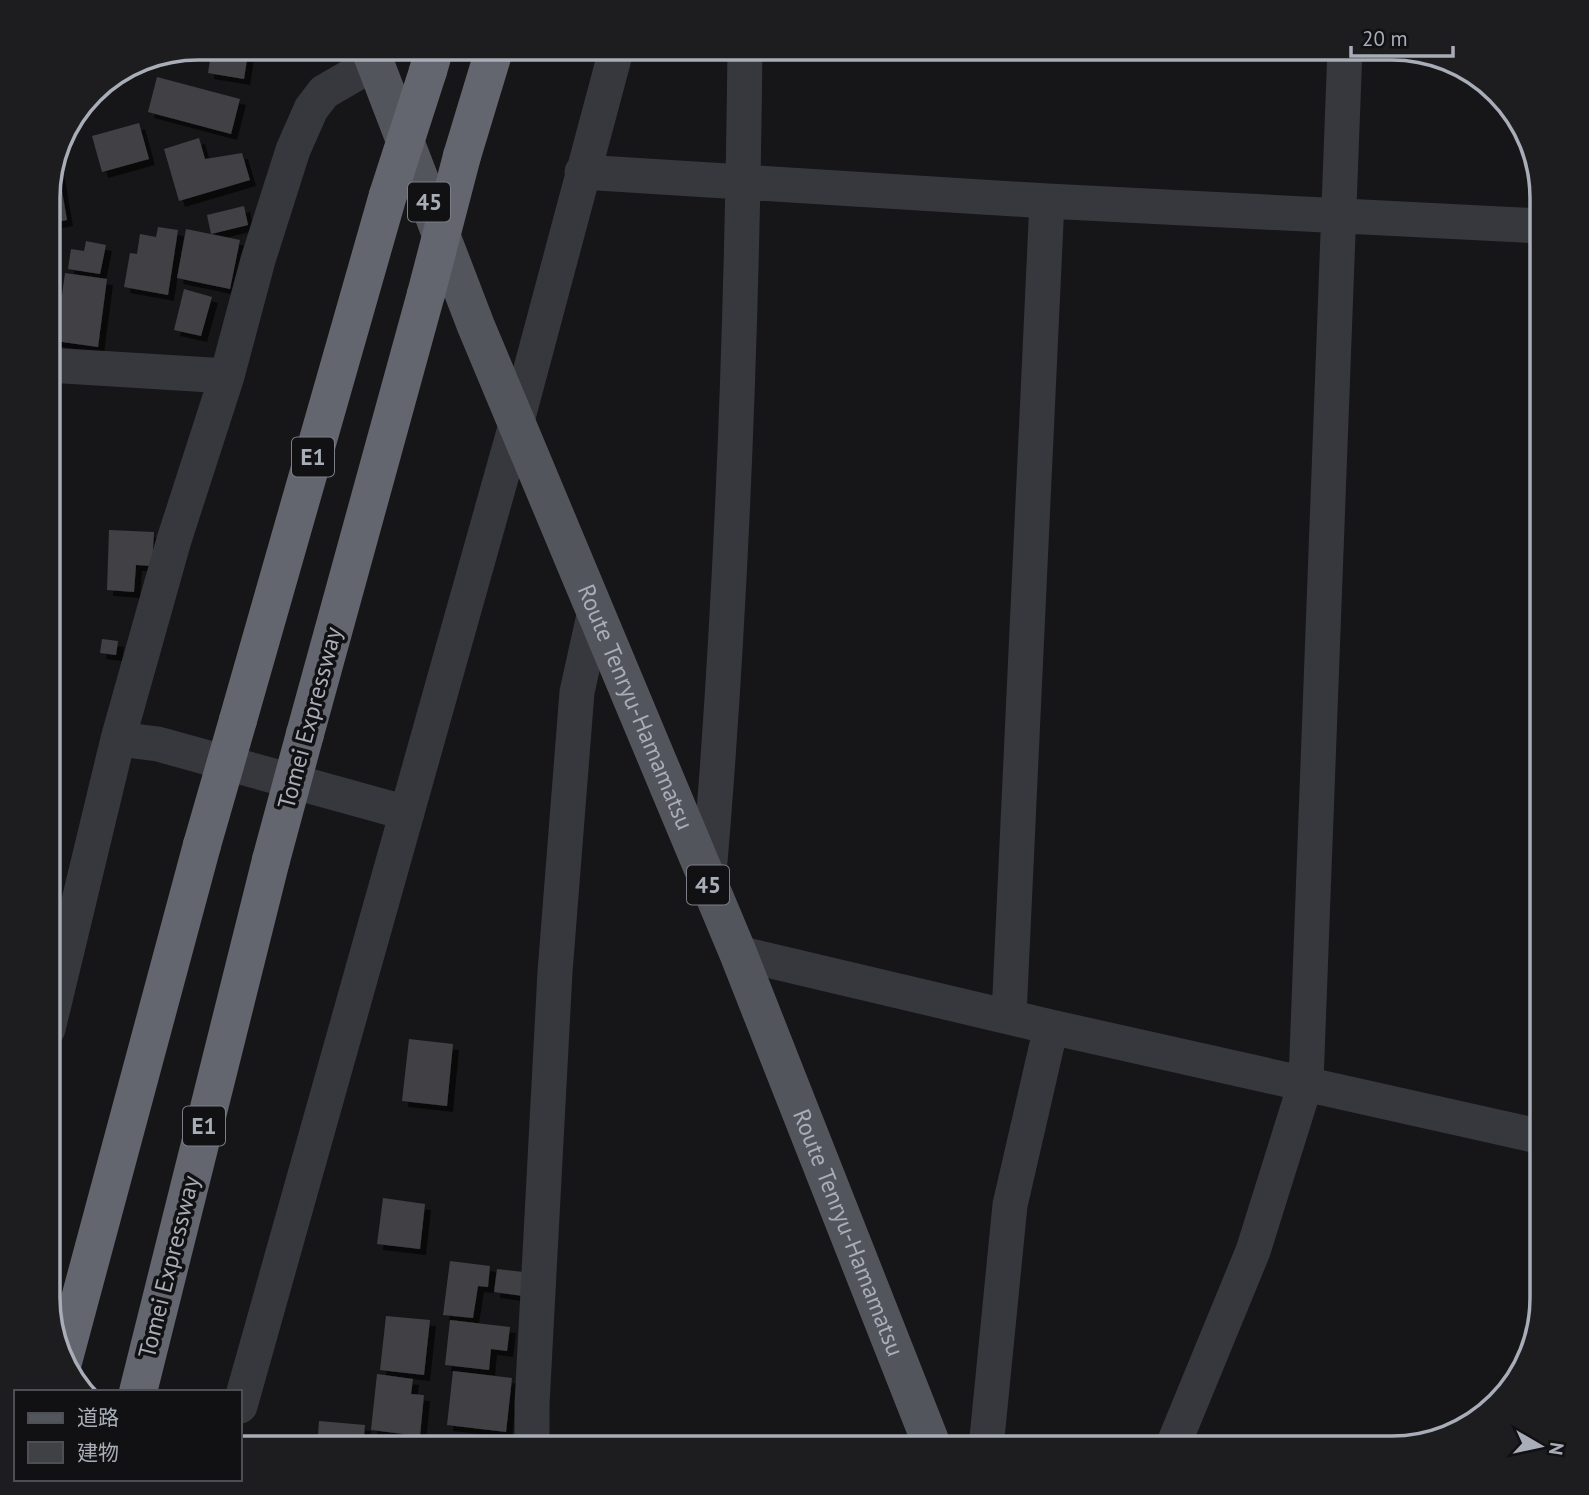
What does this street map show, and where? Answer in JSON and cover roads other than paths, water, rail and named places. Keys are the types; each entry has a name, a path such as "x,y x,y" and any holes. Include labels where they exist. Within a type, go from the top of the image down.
{"highway":[{"name":"E1","path":"68,1344 202,845 388,195 431,60"},
{"name":"Tomei Expressway","path":"138,1390 271,860 462,156 491,60"}],"main road":[{"name":"Route Tenryu-Hamamatsu","path":"374,60 476,326 738,953 928,1436"}],"street":[{"path":"60,933 174,540 228,376 258,260 293,150 311,109 324,92 366,60"},
{"path":"242,1399 517,421 613,60"},
{"path":"709,886 725,684 744,183 745,60"},
{"path":"1177,1436 1253,1251 1306,1082 1345,60"},
{"path":"582,172 1047,201 1529,225"},
{"path":"1009,1016 1047,201"},
{"path":"60,366 228,376"},
{"path":"532,1436 531,1404 555,972 577,692 595,611"},
{"path":"118,739 158,744 407,813"},
{"path":"738,953 1051,1027 1530,1134"},
{"path":"987,1436 1010,1205 1051,1027"}]}
